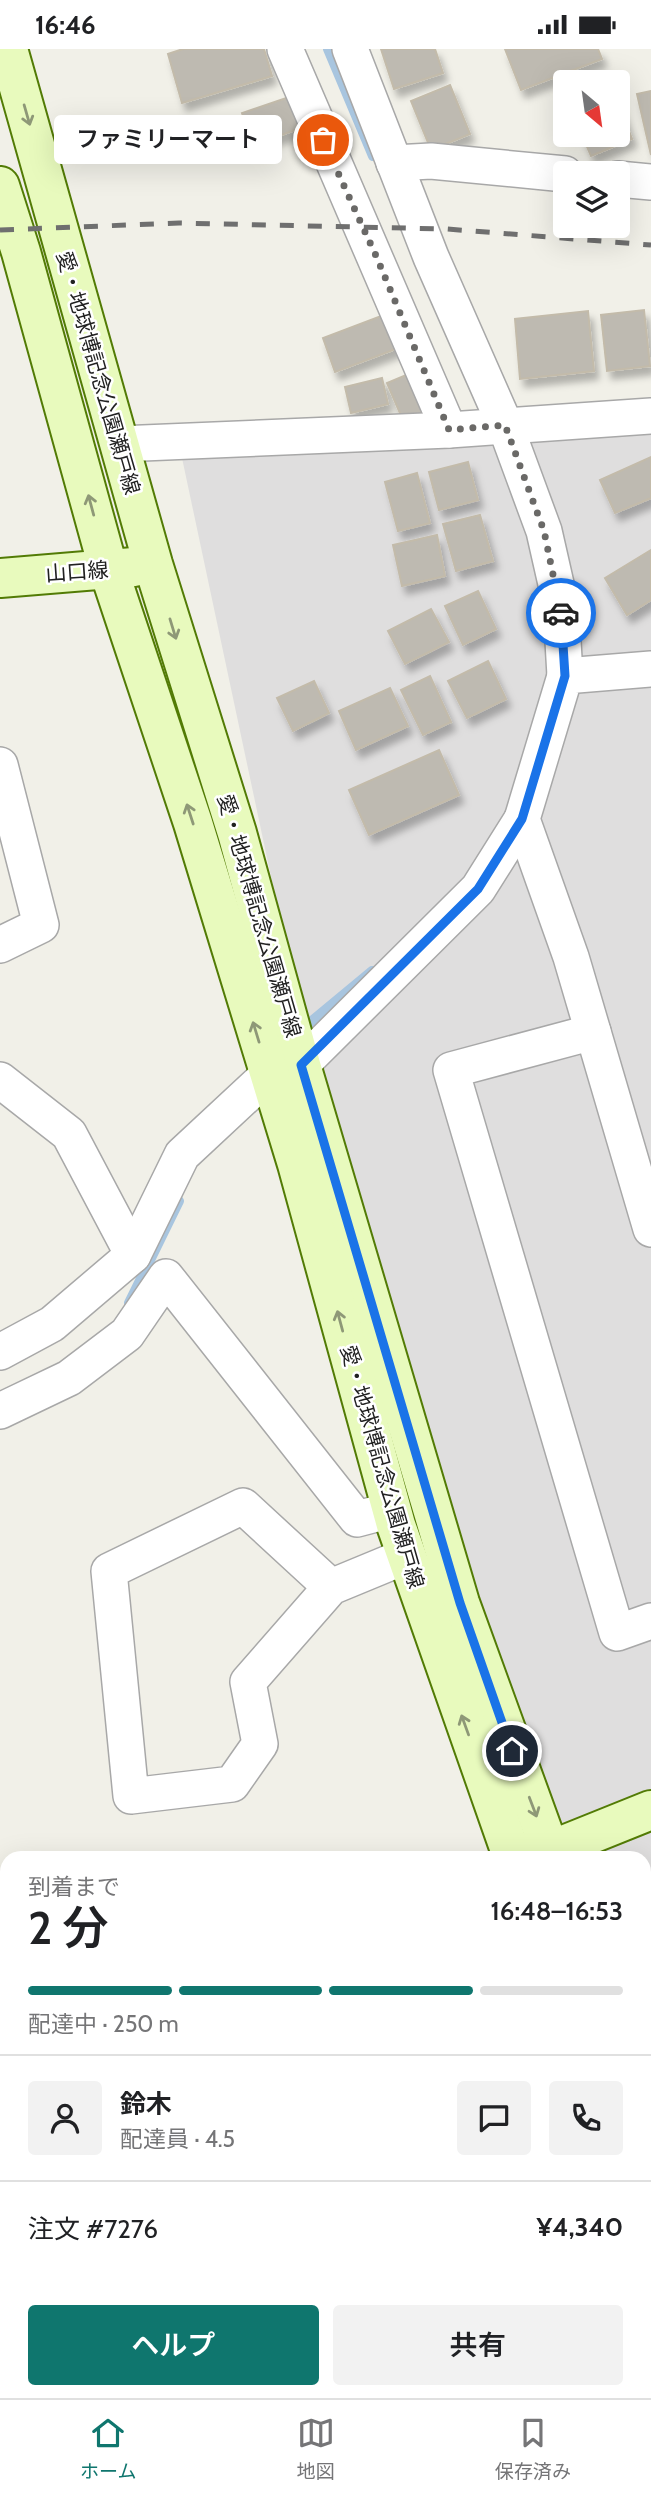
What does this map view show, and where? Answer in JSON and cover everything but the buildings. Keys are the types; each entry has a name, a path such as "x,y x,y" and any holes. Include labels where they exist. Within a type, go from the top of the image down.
{"main road":[{"name":"愛・地球博記念公園瀬戸線","path":"8,49 153,564 237,833 285,1070 391,1510 406,1556 530,1851"},
{"name":"愛・地球博記念公園瀬戸線","path":"0,186 21,252 109,571 197,836 285,1070 460,1603 531,1851"},
{"name":"山口線","path":"0,577 109,571 153,564"},
{"path":"545,1851 651,1810"}],"street":[{"path":"285,49 449,430"},
{"path":"0,1352 52,1324 133,1255 182,1155 285,1070 478,889 522,819 565,676 561,606 544,531 505,425 394,163 350,49"},
{"path":"394,163 432,161 553,173"},
{"path":"630,180 651,182"},
{"path":"118,444 449,430 651,416"},
{"path":"565,676 651,669"},
{"path":"0,765 41,925 0,944"},
{"path":"522,819 571,957 651,1229"},
{"path":"593,1032 451,1070 617,1633 651,1621"},
{"path":"0,1080 69,1134 133,1255"},
{"path":"0,1411 69,1378 127,1334 166,1277 357,1518 391,1510"},
{"path":"331,1587 243,1506 109,1571 131,1796 232,1784 260,1744 248,1682 331,1587 406,1556"}],"shaded area":[{"path":"651,425 651,1851 515,1851 406,1550 364,1314 182,458"}],"waterway":[{"path":"328,49 373,156"},
{"path":"301,1030 372,971"},
{"path":"129,1303 179,1201"}],"railway":[{"path":"0,230 179,223 447,229 651,245"}],"way so far":[{"path":"323,140 377,258 449,430 505,425 544,531 561,613"}],"place":[{"name":"ファミリーマート","path":"323,140"}],"route":[{"path":"512,1751 460,1603 301,1065 478,889 522,819 565,676 561,613"}]}
